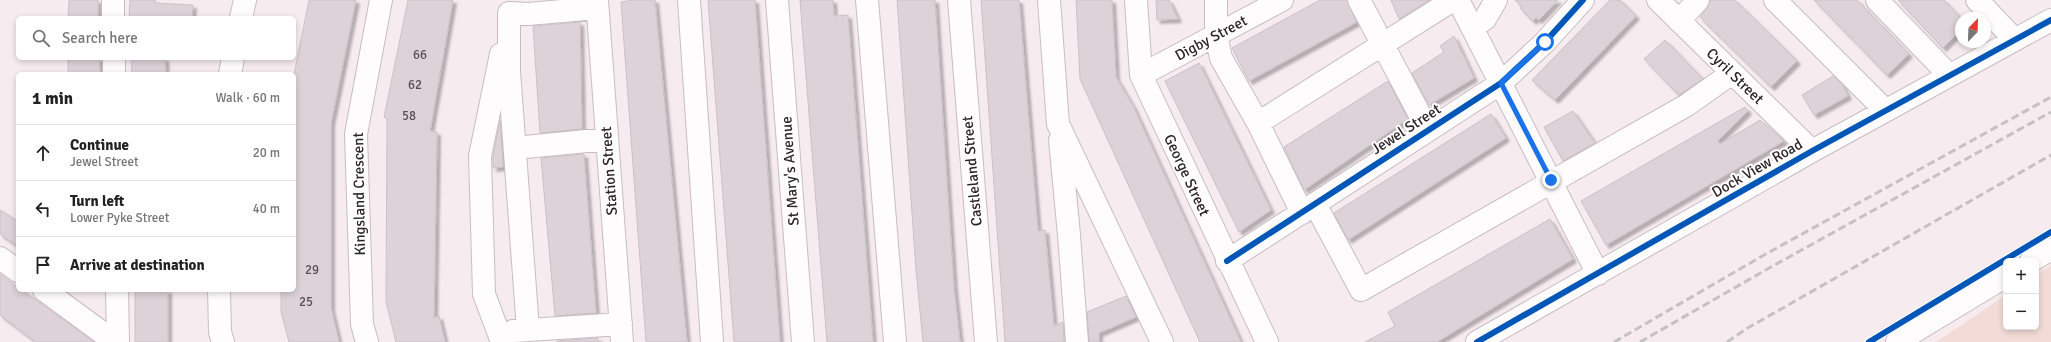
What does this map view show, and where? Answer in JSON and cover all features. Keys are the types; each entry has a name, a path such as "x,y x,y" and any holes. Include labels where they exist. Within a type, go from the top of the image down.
{"street":[{"path":"113,0 113,16"},
{"path":"241,16 245,0"},
{"name":"Kingsland Crescent","path":"367,342 362,324 356,134 381,0"},
{"path":"689,0 712,342"},
{"name":"St Mary's Avenue","path":"777,0 803,342"},
{"path":"867,0 895,342"},
{"name":"Castleland Street","path":"959,0 986,342"},
{"path":"1049,0 1058,124 1069,235 1076,342"},
{"name":"George Street","path":"1136,0 1140,75 1267,342"},
{"path":"1216,0 1216,35 1221,58 1308,208 1361,290 1551,180 1687,105 1732,73"},
{"name":"Digby Street","path":"1140,75 1282,0"},
{"path":"1359,0 1428,130"},
{"path":"1258,123 1453,0"},
{"path":"1458,0 1598,274"},
{"path":"1472,28 1485,19 1496,0"},
{"name":"Jewel Street","path":"1227,260 1501,83 1545,42 1583,0"},
{"name":"Cyril Street","path":"1658,0 1812,151"},
{"path":"1679,21 1698,0"},
{"path":"1774,0 1885,110"},
{"path":"1877,0 1948,75"},
{"path":"1977,0 2015,40"},
{"path":"509,7 528,14 600,2"},
{"name":"Station Street","path":"600,2 606,139 621,333"},
{"path":"509,7 509,71 516,148 528,330"},
{"path":"509,7 480,156 484,294 500,337 528,330 621,333"},
{"name":"Dock View Road","path":"1477,342 1885,110 2051,20"},
{"path":"114,60 114,72"},
{"path":"230,72 233,60"},
{"path":"1058,124 1162,342"},
{"path":"516,148 606,139"},
{"path":"2036,258 2051,249"},
{"path":"0,258 16,270"},
{"path":"1896,342 2003,278"},
{"path":"47,292 115,342"},
{"path":"117,292 118,342"},
{"path":"219,292 220,332 223,342"}],"shaded area":[{"path":"2051,265 2051,342 1936,342 2003,297 2003,330 2039,330 2039,273"}],"building":[{"path":"69,0 98,0 98,16 68,16"},
{"path":"130,0 155,0 155,3 193,5 192,16 129,16"},
{"path":"309,0 356,0 331,123 331,308 339,342 289,342 281,312 281,292 296,292 296,72 294,72"},
{"path":"408,0 453,0 430,131 437,132 434,318 439,316 445,342 396,342 386,302 387,118 384,117"},
{"path":"633,0 655,0 687,342 646,342 621,2"},
{"path":"708,0 755,0 780,342 734,342"},
{"path":"800,0 833,0 834,16 848,15 873,342 827,342"},
{"path":"897,0 935,0 954,288 960,342 923,342 916,270"},
{"path":"981,0 1019,0 1038,231 1045,230 1054,326 1063,322 1064,342 1005,342"},
{"path":"1076,0 1112,0 1116,77 1133,106 1241,342 1200,342 1080,79"},
{"path":"1156,0 1169,0 1178,19 1157,20"},
{"path":"1320,0 1347,0 1357,22 1249,81 1232,48"},
{"path":"1391,0 1430,0 1399,19"},
{"path":"1515,0 1558,0 1539,20 1536,18 1533,21 1520,8 1522,6"},
{"path":"1610,0 1620,0 1636,16 1555,100 1532,80"},
{"path":"1710,0 1735,0 1797,61 1771,87 1700,17 1707,8"},
{"path":"1814,0 1857,0 1909,54 1887,75"},
{"path":"1898,0 1944,0 1955,12 1955,36 1943,48"},
{"path":"580,22 582,129 540,133 533,26"},
{"path":"1454,36 1474,78 1429,105 1412,73 1444,52 1440,46"},
{"path":"1665,40 1703,79 1679,95 1644,59"},
{"path":"68,60 99,60 100,72 68,72"},
{"path":"131,60 165,60 166,72 132,72"},
{"path":"1199,63 1271,210 1239,232 1165,81"},
{"path":"1833,76 1842,84 1848,96 1814,115 1802,95"},
{"path":"1388,81 1408,119 1304,190 1284,147"},
{"path":"1745,107 1748,111 1718,141 1720,144 1760,120 1784,141 1606,245 1581,201"},
{"path":"1573,111 1595,143 1563,161 1544,127"},
{"path":"1491,114 1506,138 1348,240 1334,213"},
{"path":"500,120 503,167 493,168 493,157"},
{"path":"584,154 596,313 555,316 541,158"},
{"path":"0,210 16,220 16,245 0,234"},
{"path":"1550,219 1573,259 1437,342 1365,342 1395,326 1388,312"},
{"path":"0,274 16,286 16,292 25,292 94,342 36,342 0,315"},
{"path":"135,292 168,292 168,342 135,342"},
{"path":"1126,296 1136,317 1099,333 1099,342 1089,342 1087,312"},
{"path":"598,338 598,342 557,342 557,341"}],"railway":[{"path":"1614,342 1764,255 2051,97"},
{"path":"1640,342 1771,267 2051,112"},
{"path":"1727,342 1746,329 2051,155"}],"cycle path":[{"path":"1227,261 1501,83 1545,42 1583,0"},
{"path":"1477,342 1812,151 2051,20"},
{"path":"1869,342 2051,232"}],"route":[{"path":"1545,42 1501,83 1551,180"}]}
